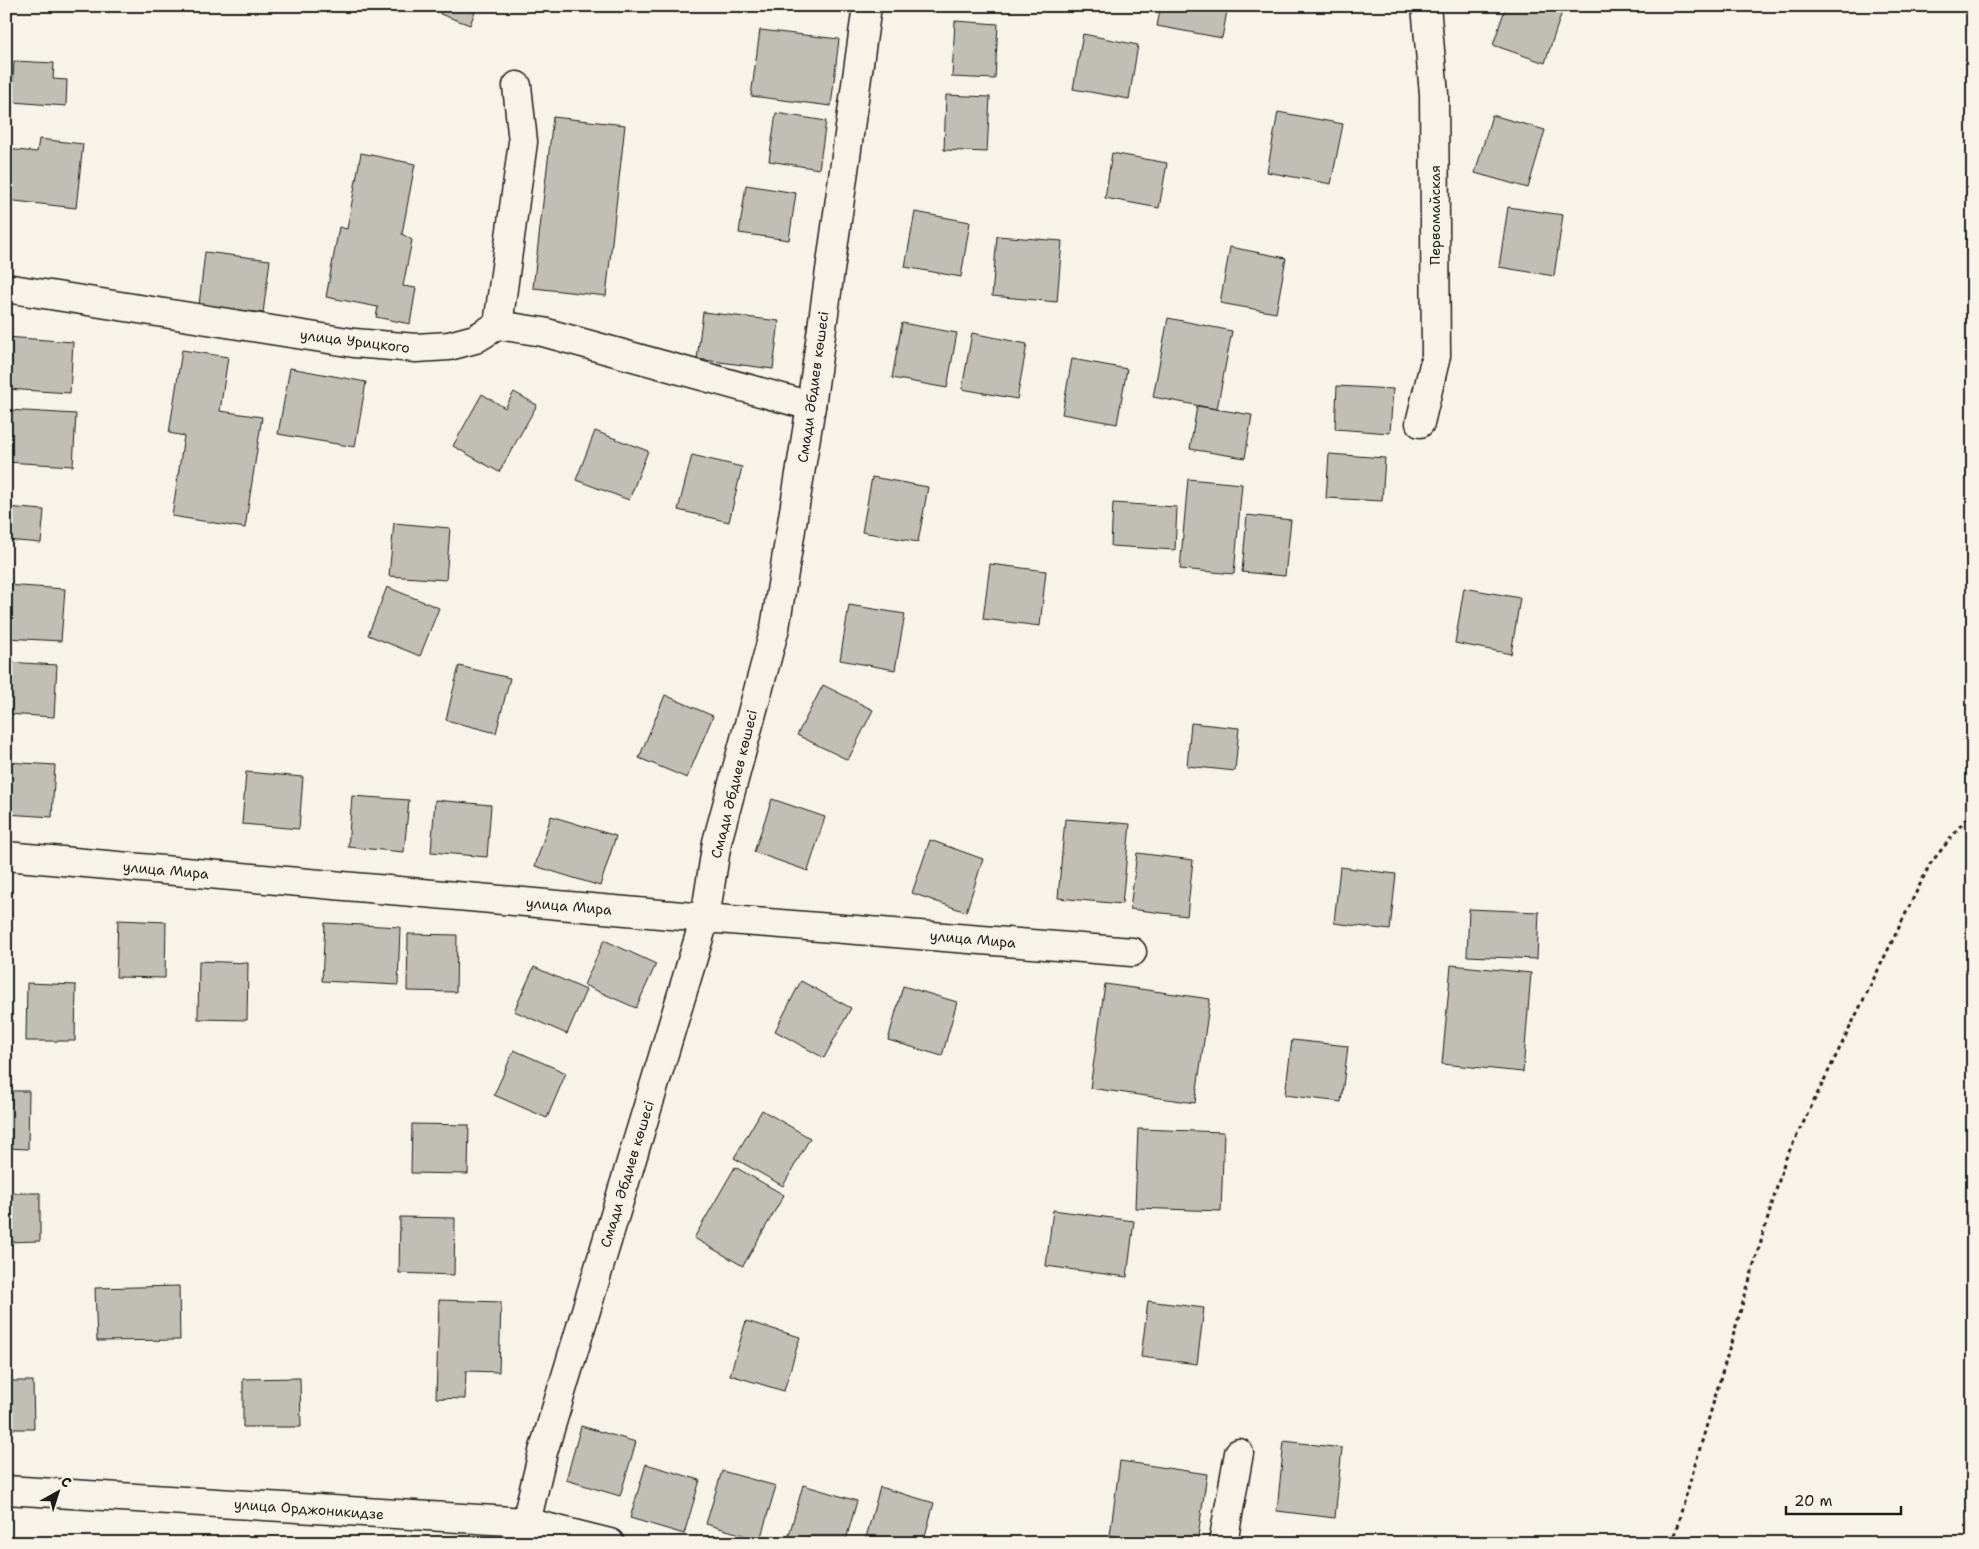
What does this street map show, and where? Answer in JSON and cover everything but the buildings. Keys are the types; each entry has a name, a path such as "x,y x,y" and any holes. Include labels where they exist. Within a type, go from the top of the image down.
{"street":[{"name":"Смади Әбдиев көшесі","path":"521,1532 546,1443 705,918 717,842 775,628 811,406 867,6"},
{"name":"Первомайская","path":"1420,423 1436,356 1434,94 1426,6"},
{"path":"517,86 523,142 498,325 542,332 811,406"},
{"name":"улица Урицкого","path":"6,288 354,343 416,348 449,346 475,339 498,325"},
{"name":"улица Мира","path":"6,856 705,918 1132,952"},
{"path":"1223,1543 1239,1453"},
{"name":"улица Орджоникидзе","path":"6,1490 521,1532 610,1543"}],"path":[{"path":"1672,1543 1785,1160 1930,864 1973,810"}]}
